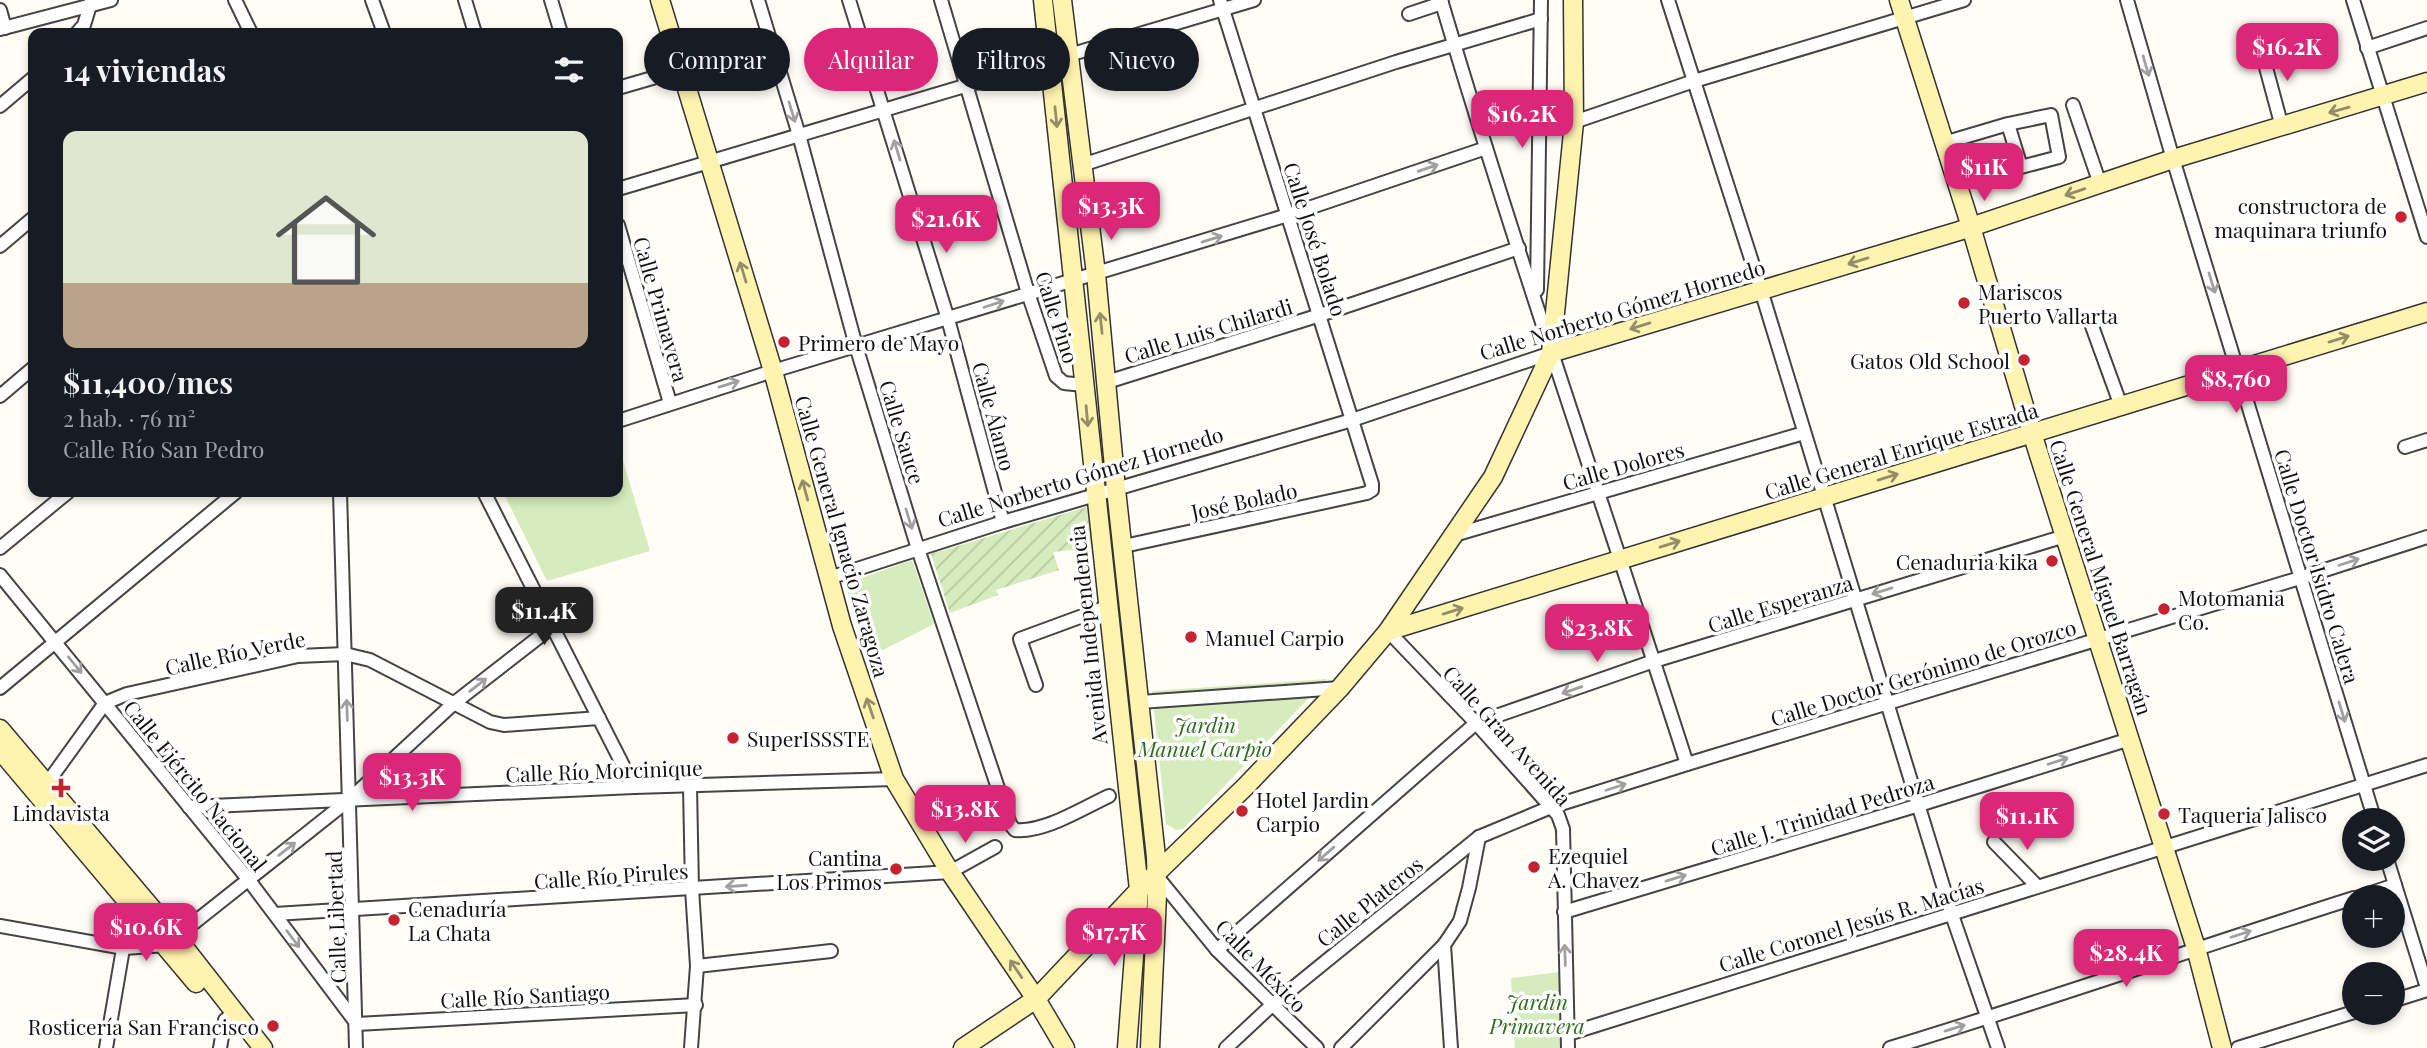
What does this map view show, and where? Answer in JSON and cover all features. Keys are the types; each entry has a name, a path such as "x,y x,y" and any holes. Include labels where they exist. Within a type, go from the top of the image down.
{"main road":[{"name":"Calle General Ignacio Zaragoza","path":"660,0 668,28"},
{"name":"Avenida Independencia","path":"1043,0 1046,28"},
{"path":"1062,0 1066,28"},
{"path":"963,1048 1036,999 1139,890 1245,787 1340,688 1388,631 1493,477 1551,353 1574,122 1573,0"},
{"name":"Calle General Miguel Barragán","path":"1899,0 2032,433 2196,948 2222,1048"},
{"path":"1070,64 1096,274 1116,489 1156,857 1157,895 1150,1048"},
{"name":"Calle Norberto Gómez Hornedo","path":"1551,353 1971,228 2173,159 2427,82"},
{"name":"Calle General Ignacio Zaragoza","path":"687,91 773,371 842,626 894,779 950,872 1036,999 1065,1048"},
{"name":"Avenida Independencia","path":"1052,91 1139,890 1127,1048"},
{"name":"Calle General Enrique Estrada","path":"1388,631 2427,312"},
{"path":"0,729 43,789 230,1016 263,1048"},
{"path":"0,750 43,789"},
{"path":"230,1016 249,1048"}],"street":[{"path":"0,10 3,29 91,3 111,0"},
{"path":"235,0 249,28"},
{"path":"372,0 382,28"},
{"path":"465,0 473,28"},
{"path":"551,0 559,28"},
{"name":"Calle Sauce","path":"758,0 799,135 856,346 918,549 1010,824 1015,830 1024,831 1057,821 1109,796"},
{"name":"Calle Álamo","path":"849,0 948,319 1003,522"},
{"name":"Calle Pino","path":"941,0 952,35"},
{"path":"1070,56 1222,5 1254,0"},
{"path":"1537,301 1541,0"},
{"path":"1668,0 1825,497 1951,912 1998,1048"},
{"path":"1574,122 1694,81 1965,0"},
{"name":"Calle Doctor Isidro Calera","path":"2127,0 2371,808"},
{"path":"2353,0 2427,237"},
{"path":"1409,14 1442,2 1551,353 1687,764"},
{"path":"80,28 91,3"},
{"name":"Calle José Bolado","path":"1222,5 1372,490"},
{"path":"1082,165 1455,44 1541,19"},
{"path":"2367,48 2427,28"},
{"path":"2261,49 2282,127"},
{"path":"623,86 644,80"},
{"path":"0,106 28,82"},
{"path":"623,188 952,91"},
{"name":"Calle Pino","path":"969,91 1028,293 1056,376 1064,383 1084,386"},
{"path":"2073,105 2100,184"},
{"path":"1944,143 2008,124 2051,116 2059,157 2021,167 2008,124"},
{"path":"623,419 773,371 1289,215 1486,148"},
{"path":"0,246 28,222"},
{"name":"Calle Primavera","path":"623,242 670,403"},
{"name":"Calle Luis Chilardi","path":"1107,382 1320,316 1519,248"},
{"path":"2089,318 2121,406"},
{"name":"Calle Norberto Gómez Hornedo","path":"829,579 1003,522 1352,420 1551,353"},
{"path":"0,396 28,372"},
{"name":"Calle Dolores","path":"1454,535 1804,433"},
{"path":"2405,447 2427,440"},
{"name":"José Bolado","path":"1124,546 1372,490"},
{"path":"0,548 62,497"},
{"path":"0,688 230,497"},
{"name":"Calle Libertad","path":"340,497 356,1048"},
{"path":"487,497 634,787"},
{"name":"Calle Esperanza","path":"1217,950 1476,723 1654,661 2065,536"},
{"name":"Calle Doctor Gerónimo de Orozco","path":"1551,807 2427,537"},
{"name":"Calle Ejército Nacional","path":"0,575 275,914 357,1024"},
{"path":"1036,685 1020,639 1107,607"},
{"path":"0,926 124,948 171,942 350,799 453,704 552,627"},
{"name":"Calle Gran Avenida","path":"1388,631 1476,723 1558,816 1563,829 1568,1048"},
{"name":"Calle Río Verde","path":"105,703 127,694 298,656 345,654 370,660 490,722 504,724 599,718"},
{"path":"1140,702 1340,688"},
{"path":"43,789 105,703"},
{"name":"Calle J. Trinidad Pedroza","path":"1564,912 2130,739"},
{"name":"Calle Coronel Jesús R. Macías","path":"1567,1034 2427,765"},
{"name":"Calle Río Morcinique","path":"189,807 634,787 894,779"},
{"path":"690,786 697,966 691,1048"},
{"name":"Calle Plateros","path":"1226,1048 1272,1005 1479,837 1551,807"},
{"path":"1341,1048 1444,945 1460,921 1479,837"},
{"path":"1994,842 2037,886"},
{"path":"950,872 995,847"},
{"path":"2391,871 2395,885"},
{"name":"Calle Río Pirules","path":"275,914 950,872"},
{"name":"Calle México","path":"1155,874 1217,950 1317,1048"},
{"path":"106,1048 132,897"},
{"path":"1889,1048 2342,902"},
{"path":"2405,918 2427,989 2405,996"},
{"path":"1444,945 1451,1048"},
{"path":"697,966 831,951"},
{"name":"Calle Río Santiago","path":"357,1024 696,1005"},
{"path":"220,1048 230,1016"},
{"path":"2238,1048 2342,1016"}],"green space":[{"path":"623,461 650,551 547,581 505,497 623,497"},
{"path":"1090,506 1091,548 1053,552 1059,570 996,590 998,595 950,613 931,554"},
{"path":"912,560 934,624 869,657 845,584"},
{"name":"Jardin Manuel Carpio","path":"1327,679 1183,829 1176,830 1166,824 1152,691"},
{"name":"Jardin Primavera","path":"1559,972 1562,1048 1515,1048 1511,978"}],"place":[{"name":"constructora de maquinara triunfo","path":"2401,217"},
{"name":"Mariscos Puerto Vallarta","path":"1964,303"},
{"name":"Primero de Mayo","path":"784,342"},
{"name":"Gatos Old School","path":"2024,360"},
{"name":"Cenaduria kika","path":"2052,561"},
{"name":"Motomania Co.","path":"2164,609"},
{"name":"Manuel Carpio","path":"1191,637"},
{"name":"SuperISSSTE","path":"733,738"},
{"name":"Lindavista","path":"61,788"},
{"name":"Hotel Jardin Carpio","path":"1242,811"},
{"name":"Taqueria Jalisco","path":"2164,814"},
{"name":"Ezequiel A. Chavez","path":"1534,867"},
{"name":"Cantina Los Primos","path":"896,869"},
{"name":"Cenaduría La Chata","path":"394,920"},
{"name":"Rosticería San Francisco","path":"273,1026"}]}
